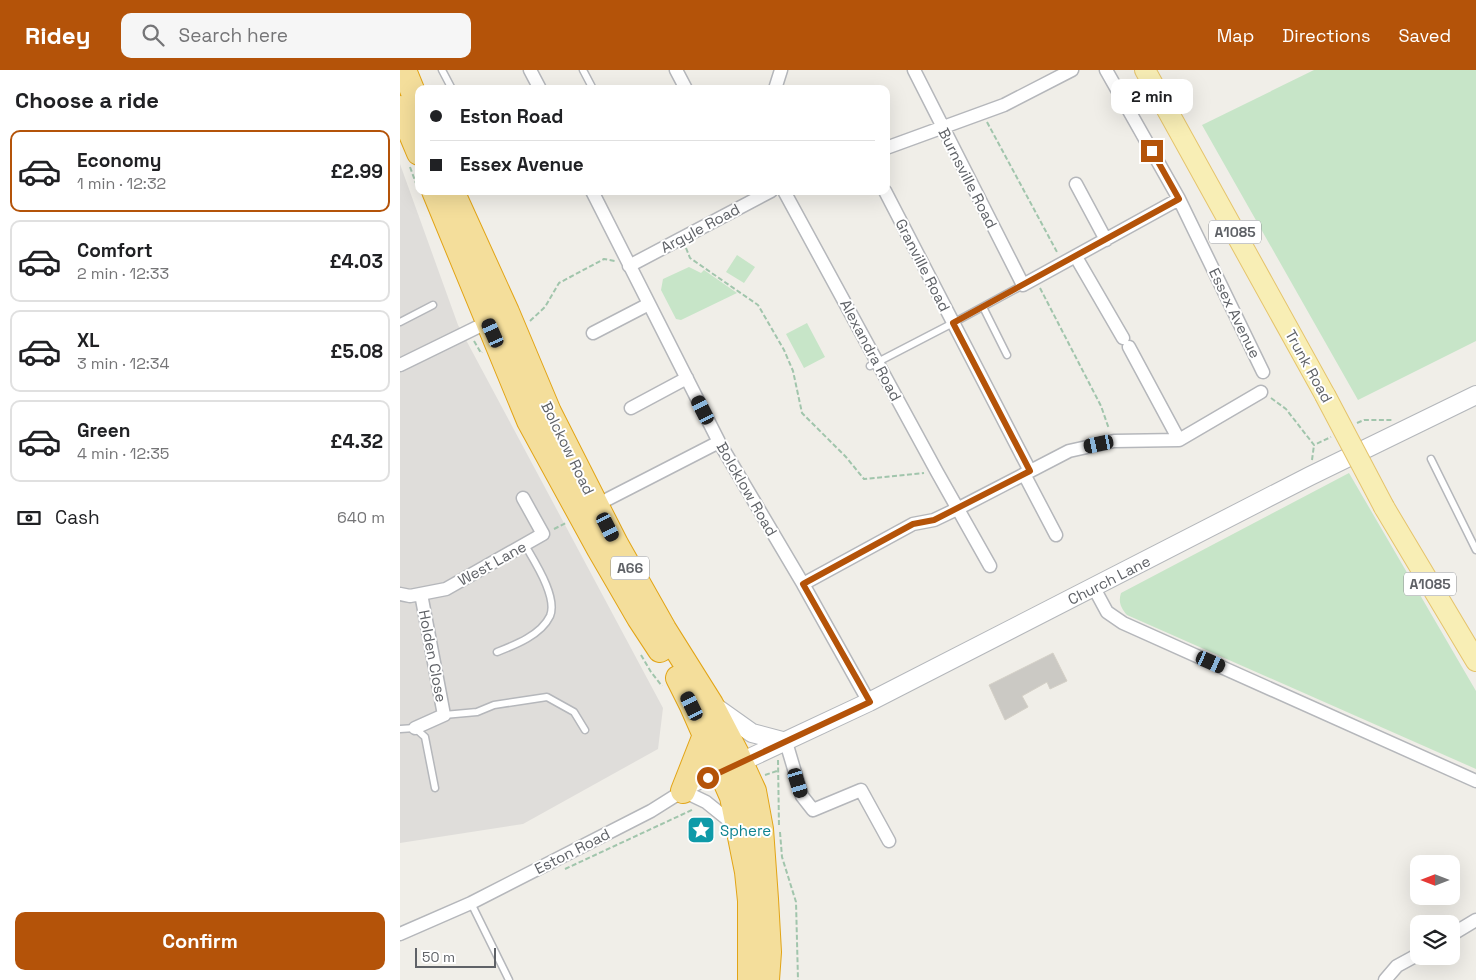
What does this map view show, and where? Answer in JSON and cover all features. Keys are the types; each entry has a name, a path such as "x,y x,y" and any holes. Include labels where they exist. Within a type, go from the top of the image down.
{"highway":[{"path":"404,70 415,97"},
{"path":"400,108 415,144"},
{"name":"Bolckow Road","path":"436,195 498,317"},
{"name":"Bolckow Road","path":"453,195 498,317 529,421 639,618 680,681 702,705 737,771 754,791 762,829 769,952 767,980"},
{"name":"A66","path":"702,705 705,735 737,771 732,797 747,872 750,901 750,980"},
{"path":"683,791 705,735"}],"main road":[{"name":"Trunk Road","path":"1145,70 1325,395 1384,507 1476,661"}],"street":[{"path":"530,70 538,85"},
{"path":"676,70 684,85"},
{"path":"776,85 781,70"},
{"name":"Burnsville Road","path":"914,70 1023,285"},
{"path":"890,147 943,129 1004,105 1072,70"},
{"name":"Essex Avenue","path":"1106,70 1179,199 1263,372"},
{"path":"1076,184 1106,240"},
{"name":"Bolcklow Road","path":"594,195 719,442 870,702"},
{"name":"Alexandra Road","path":"786,195 873,364 959,508 990,566"},
{"name":"Granville Road","path":"887,195 953,323 1056,535"},
{"name":"Argyle Road","path":"629,266 748,196"},
{"path":"1023,285 1179,199"},
{"path":"1076,257 1126,342 1179,440"},
{"path":"594,333 649,304"},
{"path":"400,365 498,317"},
{"path":"631,408 687,378"},
{"path":"803,584 913,524 934,520 1069,450 1114,441 1179,440 1261,392"},
{"name":"Church Lane","path":"737,771 786,742 870,702 1310,476 1476,395"},
{"path":"608,499 719,442"},
{"name":"West Lane","path":"400,594 410,596 446,589 543,534 523,498"},
{"path":"1094,588 1107,612 1123,623 1476,781"},
{"name":"Holden Close","path":"415,728 444,715 421,594"},
{"path":"702,705 752,733 786,742 802,796 813,810 861,790 889,841"},
{"name":"Eston Road","path":"400,934 471,903 651,810 683,791 737,771"},
{"path":"683,791 706,802 738,829"},
{"path":"1460,930 1476,920"},
{"path":"1385,980 1397,966 1410,959"}],"lane":[{"path":"442,70 450,85"},
{"path":"583,70 591,85"},
{"path":"873,364 1023,285"},
{"path":"400,322 433,305"},
{"path":"983,307 1007,355"},
{"path":"1431,459 1476,550"},
{"path":"497,652 520,643 542,627 550,615 551,602 542,574 525,545"},
{"path":"444,715 477,712 494,705 547,697 574,712 585,730"},
{"path":"400,729 415,728 425,737 435,788"},
{"path":"471,903 509,980"}],"path":[{"path":"982,114 1063,264"},
{"path":"681,237 690,258 758,305 784,350 793,372 802,412 846,457 864,479 937,472"},
{"path":"1035,279 1101,406 1114,441"},
{"path":"737,771 778,771"},
{"path":"565,869 706,802"}],"shaded area":[{"path":"400,164 458,325 663,708 658,749 523,824 400,843"}],"green space":[{"path":"1314,70 1476,70 1476,341 1358,400 1202,125"},
{"path":"737,255 755,267 744,283 726,272"},
{"path":"689,267 701,273 704,270 737,293 681,320 676,319 661,290 663,279"},
{"path":"807,323 825,357 804,368 786,334"},
{"path":"1349,473 1476,691 1476,769 1127,615 1122,607 1120,602 1121,593"}],"building":[{"path":"1053,653 1067,681 1050,689 1047,682 1022,696 1028,707 1005,720 989,685"}],"place":[{"name":"Sphere","path":"701,830"}],"route":[{"path":"708,778 870,702 803,584 913,524 934,520 1030,471 953,323 1179,199 1152,151"}]}
